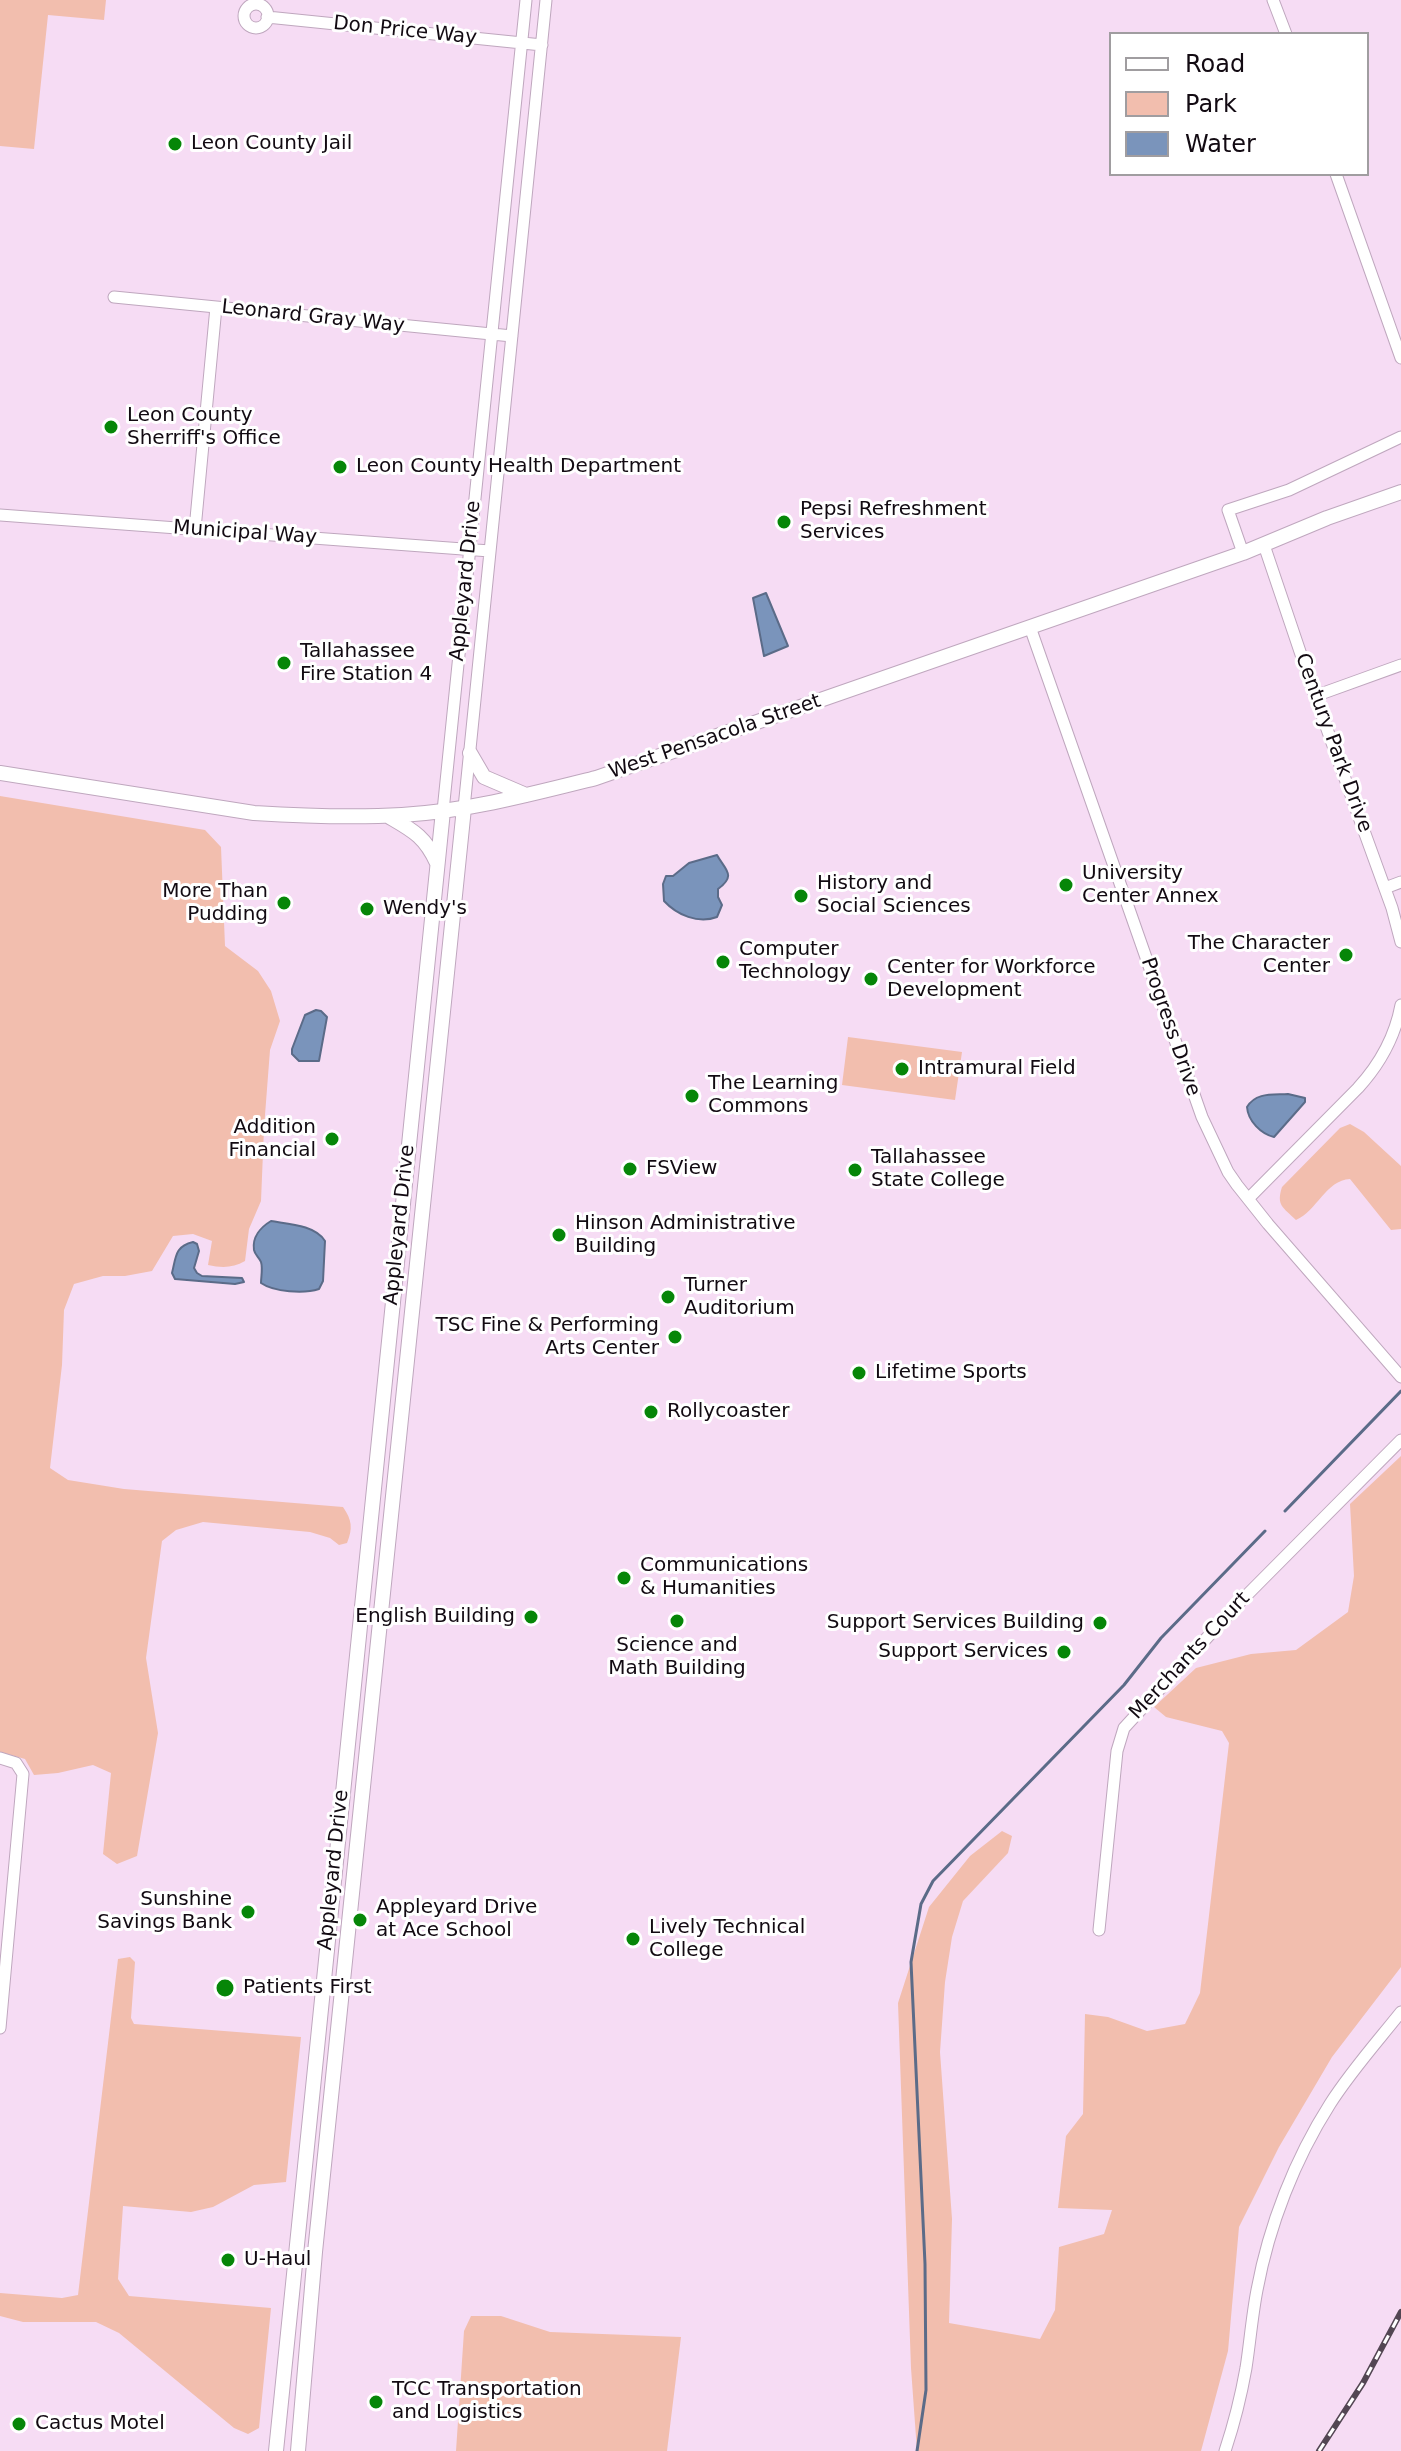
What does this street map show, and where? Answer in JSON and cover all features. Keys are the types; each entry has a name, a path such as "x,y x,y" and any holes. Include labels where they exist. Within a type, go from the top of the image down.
{"main road":[{"name":"West Pensacola Street","path":"0,773 254,813 317,817 464,808 596,778 1243,553 1401,492"},
{"path":"470,753 484,777 526,795"},
{"name":"Appleyard Drive","path":"298,2451 315,2252 464,808"},
{"name":"Appleyard Drive","path":"276,2451 443,811"},
{"path":"387,815 423,838 437,864"}],"street":[{"name":"Appleyard Drive","path":"443,811 526,0"},
{"name":"Appleyard Drive","path":"464,808 546,0"},
{"path":"1273,0 1285,32"},
{"name":"Don Price Way","path":"267,17 542,45"},
{"path":"1337,176 1401,358"},
{"name":"Leonard Gray Way","path":"114,297 512,336"},
{"path":"195,529 216,307"},
{"path":"1243,553 1228,510 1289,490 1401,437"},
{"name":"Municipal Way","path":"0,515 490,551"},
{"name":"Century Park Drive","path":"1264,545 1385,888 1401,942"},
{"name":"Progress Drive","path":"1030,627 1202,1117 1228,1172 1400,1377"},
{"path":"1315,696 1401,665"},
{"path":"1385,888 1401,882"},
{"path":"1248,1199 1373,1071 1393,1035 1401,1005"},
{"path":"415,1081 437,1073"},
{"path":"401,1221 421,1223"},
{"path":"379,1434 399,1435"},
{"name":"Merchants Court","path":"1099,1930 1117,1751 1124,1728 1237,1605 1401,1440"},
{"path":"355,1665 375,1667"},
{"path":"0,1758 16,1763 23,1774 3,1964 0,2028"},
{"path":"329,1924 348,1926"},
{"path":"1225,2451 1246,2366 1257,2289 1270,2235 1286,2193 1330,2104 1401,2012"},
{"path":"296,2250 315,2252"},
{"path":"291,2293 311,2295"},
{"path":"291,2293 311,2295"}],"green space":[{"path":"0,0 106,0 104,20 48,15 34,149 0,146"},
{"path":"0,796 205,830 221,847 225,946 258,971 271,991 280,1021 270,1050 261,1201 249,1229 245,1261 227,1267 208,1265 212,1241 193,1234 173,1236 152,1271 103,1276 74,1284 64,1310 62,1365 50,1468 68,1480 124,1489 343,1507 351,1524 347,1543 339,1545 330,1538 310,1532 203,1522 176,1530 162,1541 146,1658 158,1733 137,1856 117,1864 103,1854 111,1773 93,1765 34,1775 25,1759 0,1752"},
{"name":"Intramural Field","path":"848,1037 962,1052 955,1100 842,1085"},
{"path":"1350,1124 1364,1132 1401,1166 1401,1229 1391,1230 1350,1179 1334,1185 1296,1220 1282,1206 1282,1187 1340,1128"},
{"path":"1401,1456 1401,1967 1332,2057 1279,2147 1239,2227 1228,2351 1201,2451 917,2451 911,2368 898,2003 929,1907 970,1856 1002,1831 1012,1836 1008,1853 963,1901 952,1937 945,1982 940,2052 952,2219 949,2323 1040,2339 1055,2310 1059,2247 1104,2234 1112,2210 1058,2208 1066,2136 1083,2114 1085,2014 1108,2017 1147,2031 1185,2024 1200,1993 1229,1743 1222,1731 1166,1717 1154,1707 1196,1668 1251,1654 1296,1650 1348,1612 1354,1576 1350,1504"},
{"path":"130,1957 135,1962 131,2018 134,2024 301,2037 286,2182 254,2185 213,2207 191,2212 123,2206 118,2279 129,2296 271,2308 259,2428 248,2434 234,2428 119,2333 96,2322 23,2322 0,2316 0,2293 62,2298 78,2295 118,1959"},
{"path":"471,2316 501,2316 550,2332 681,2337 667,2451 456,2451 464,2331"}],"water":[{"path":"766,593 788,646 764,656 753,598"},
{"path":"717,855 728,876 718,889 722,905 717,917 688,917 664,901 666,876 673,876 689,863"},
{"path":"316,1010 327,1017 319,1061 299,1061 292,1054 292,1049 305,1015"},
{"path":"1288,1094 1305,1098 1305,1102 1274,1137 1264,1133 1253,1122 1247,1107 1260,1097"},
{"path":"271,1221 308,1228 325,1241 323,1281 319,1289 289,1291 261,1283 262,1264 255,1252 254,1241 261,1229"},
{"path":"193,1242 199,1251 194,1268 197,1273 202,1276 242,1278 244,1282 175,1279 172,1273 177,1253"}],"waterway":[{"path":"1285,1511 1401,1391"},
{"path":"917,2451 926,2390 925,2264 911,1962 921,1904 933,1881 1124,1685 1161,1638 1265,1531"}],"railway":[{"path":"1319,2451 1363,2383 1401,2312"}],"place":[{"name":"Leon County Jail","path":"175,144"},
{"name":"Leon County Sherriff's Office","path":"111,427"},
{"name":"Leon County Health Department","path":"340,467"},
{"name":"Pepsi Refreshment Services","path":"784,522"},
{"name":"Tallahassee Fire Station 4","path":"284,663"},
{"name":"University Center Annex","path":"1066,885"},
{"name":"History and Social Sciences","path":"801,896"},
{"name":"More Than Pudding","path":"284,903"},
{"name":"Wendy's","path":"367,909"},
{"name":"The Character Center","path":"1346,955"},
{"name":"Computer Technology","path":"723,962"},
{"name":"Center for Workforce Development","path":"871,979"},
{"name":"Intramural Field","path":"902,1069"},
{"name":"The Learning Commons","path":"692,1096"},
{"name":"Addition Financial","path":"332,1139"},
{"name":"FSView","path":"630,1169"},
{"name":"Tallahassee State College","path":"855,1170"},
{"name":"Hinson Administrative Building","path":"559,1235"},
{"name":"Turner Auditorium","path":"668,1297"},
{"name":"TSC Fine & Performing Arts Center","path":"675,1337"},
{"name":"Lifetime Sports","path":"859,1373"},
{"name":"Rollycoaster","path":"651,1412"},
{"name":"Communications & Humanities","path":"624,1578"},
{"name":"English Building","path":"531,1617"},
{"name":"Science and Math Building","path":"677,1621"},
{"name":"Support Services Building","path":"1100,1623"},
{"name":"Support Services","path":"1064,1652"},
{"name":"Sunshine Savings Bank","path":"248,1912"},
{"name":"Appleyard Drive at Ace School","path":"360,1920"},
{"name":"Lively Technical College","path":"633,1939"},
{"name":"Patients First","path":"225,1988"},
{"name":"U-Haul","path":"228,2260"},
{"name":"TCC Transportation and Logistics","path":"376,2402"},
{"name":"Cactus Motel","path":"19,2424"}]}
